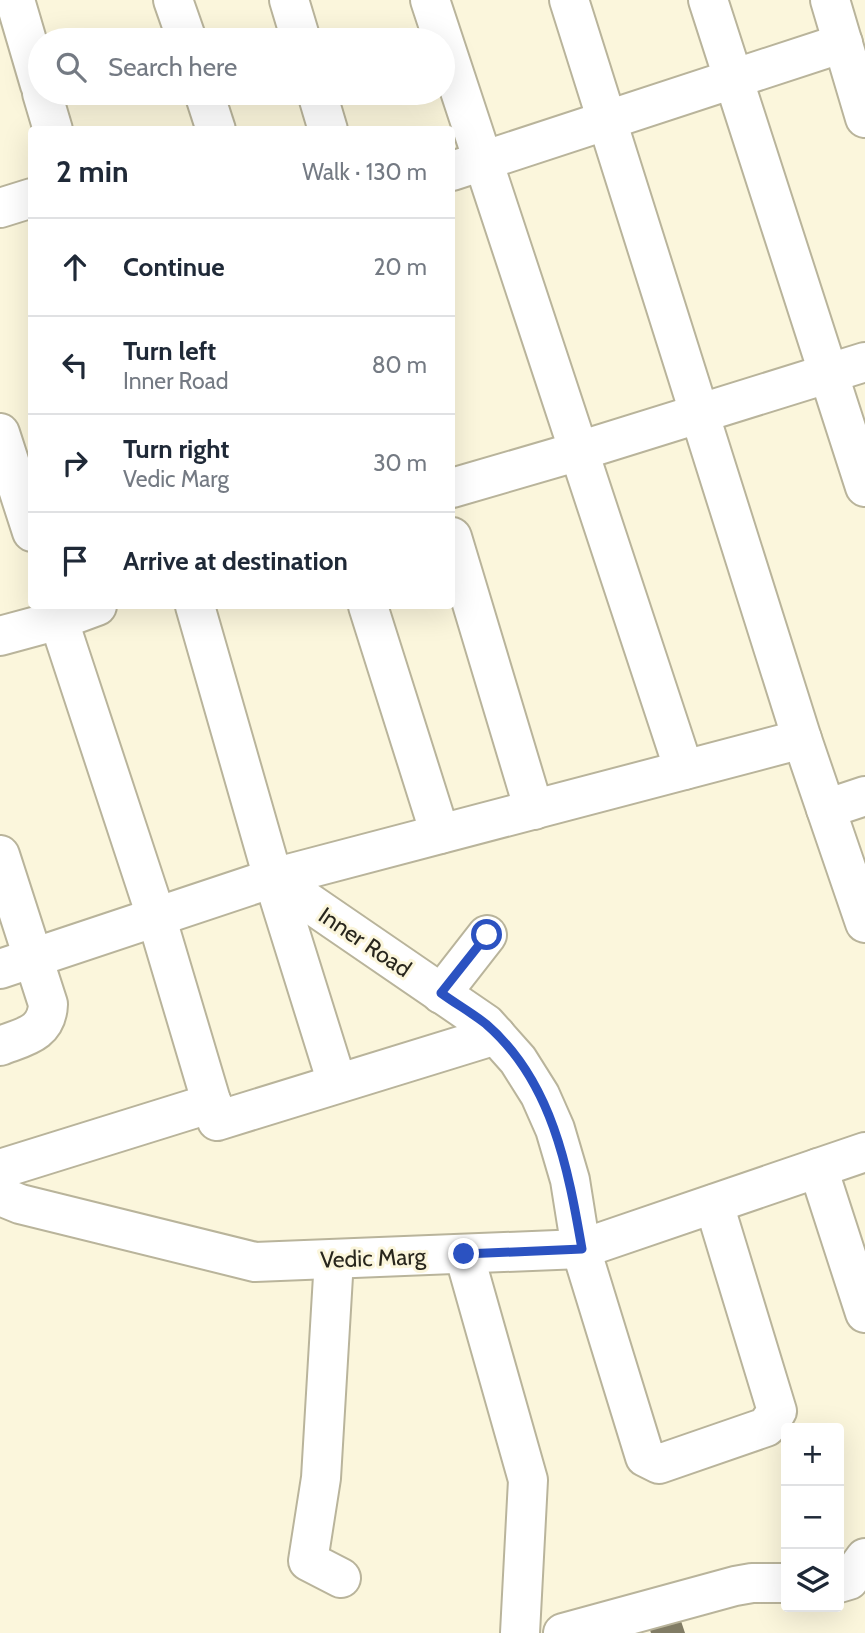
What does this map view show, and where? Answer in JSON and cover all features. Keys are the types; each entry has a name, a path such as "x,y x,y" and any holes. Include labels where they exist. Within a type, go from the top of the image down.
{"street":[{"path":"15,0 28,44"},
{"path":"173,0 183,28"},
{"path":"289,0 297,28"},
{"path":"430,0 436,28"},
{"path":"569,0 802,739 865,923"},
{"path":"708,0 865,487"},
{"path":"468,166 733,80 844,22 865,118"},
{"path":"46,105 52,126"},
{"path":"208,105 215,126"},
{"path":"321,105 327,126"},
{"path":"454,105 468,166 579,451 684,770"},
{"path":"0,208 28,199"},
{"path":"455,487 865,362"},
{"path":"0,433 28,520"},
{"path":"455,547 534,810"},
{"path":"0,636 57,612 77,609"},
{"path":"196,609 273,878 337,1083"},
{"path":"369,609 440,834"},
{"path":"57,612 156,916 217,1121 496,1035"},
{"path":"17,964 273,878 802,739"},
{"path":"826,810 865,796"},
{"path":"0,855 17,964 48,1004 45,1022 30,1034 0,1046"},
{"name":"Inner Road","path":"273,878 486,1024 519,1060 540,1095 555,1129 570,1180 582,1249 645,1457 659,1464 766,1427 777,1411 714,1204"},
{"path":"441,993 487,935"},
{"path":"0,1169 212,1103"},
{"name":"Vedic Marg","path":"0,1196 20,1204 255,1262 582,1249 865,1152"},
{"path":"818,1168 865,1312"},
{"path":"464,1254 528,1480 520,1633"},
{"path":"334,1259 321,1478 308,1561 341,1578"},
{"path":"844,1581 852,1577 865,1558"},
{"path":"563,1633 735,1586 781,1583"}],"building":[{"path":"677,1609 685,1633 651,1633 646,1619"}],"route":[{"path":"464,1254 582,1249 570,1180 555,1129 540,1095 519,1060 486,1024 441,993 487,935"}]}
